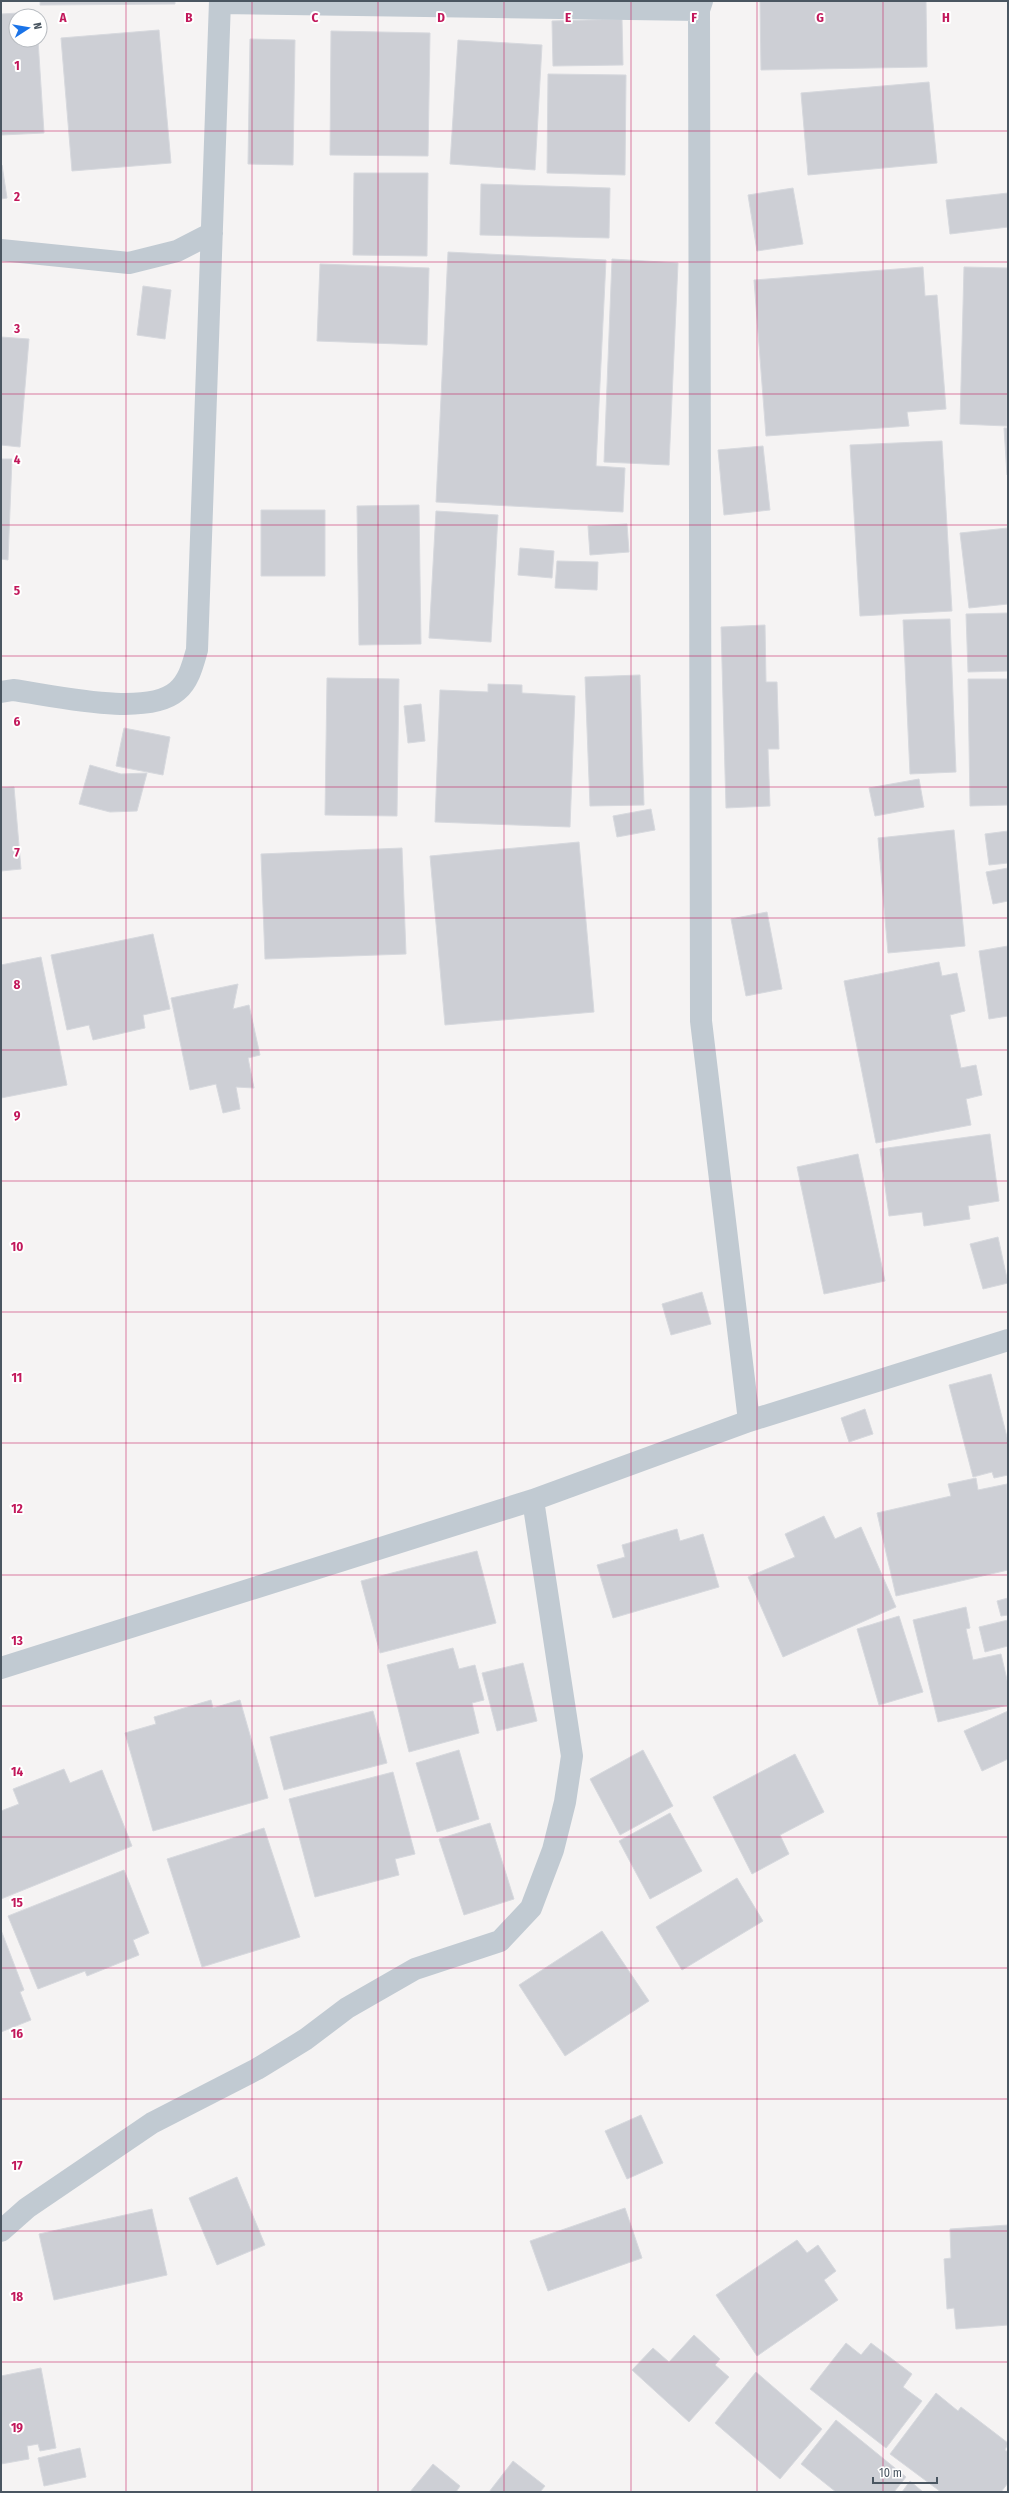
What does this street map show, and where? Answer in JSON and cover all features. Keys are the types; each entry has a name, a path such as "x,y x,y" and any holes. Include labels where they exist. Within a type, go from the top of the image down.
{"street":[{"path":"1,692 13,690 121,705 154,703 178,691 191,672 197,650 220,2 700,6 701,1021 749,1421"},
{"path":"1,250 129,264 177,251 212,233"},
{"path":"1,1668 533,1500 749,1421 1008,1340"},
{"path":"1,2231 26,2208 152,2123 257,2069 306,2039 347,2008 415,1969 500,1941 531,1908 553,1850 566,1802 572,1756 533,1500"}],"building":[{"path":"40,1 175,1 175,4 40,5"},
{"path":"760,1 926,1 927,67 761,70"},
{"path":"1,14 8,14 8,48 39,48 44,133 1,135"},
{"path":"622,19 623,65 553,66 552,21"},
{"path":"159,30 171,163 72,171 61,38"},
{"path":"331,31 430,33 428,156 330,155"},
{"path":"250,39 295,40 293,165 248,164"},
{"path":"458,40 542,45 535,170 450,164"},
{"path":"548,74 626,75 625,175 547,173"},
{"path":"929,82 937,163 808,175 801,93"},
{"path":"1,165 7,198 1,199"},
{"path":"354,173 428,173 427,256 353,255"},
{"path":"481,184 610,188 609,238 480,235"},
{"path":"793,188 803,244 757,251 748,195"},
{"path":"1008,193 1008,227 950,234 946,200"},
{"path":"448,252 606,260 596,466 625,468 623,512 436,502"},
{"path":"612,259 678,263 669,465 604,462"},
{"path":"320,264 429,268 427,345 317,341"},
{"path":"923,267 925,296 937,295 946,409 907,412 909,426 766,436 754,280"},
{"path":"964,267 1008,268 1007,426 960,424"},
{"path":"143,286 171,290 165,339 137,335"},
{"path":"1,337 29,339 20,447 1,445"},
{"path":"1004,428 1008,428 1008,475 1007,475"},
{"path":"942,441 952,611 860,616 850,445"},
{"path":"763,446 770,510 724,515 718,450"},
{"path":"1,459 12,459 8,560 1,559"},
{"path":"419,505 421,644 359,645 357,506"},
{"path":"261,510 325,510 325,576 261,576"},
{"path":"436,511 498,515 491,642 429,638"},
{"path":"627,524 629,552 590,555 588,526"},
{"path":"1008,528 1008,604 969,608 960,533"},
{"path":"520,548 554,551 552,578 518,575"},
{"path":"557,561 598,562 597,590 555,588"},
{"path":"1008,613 1008,671 968,672 966,614"},
{"path":"950,619 956,772 910,774 903,620"},
{"path":"765,625 766,682 777,682 779,749 768,749 770,806 726,808 721,627"},
{"path":"640,675 644,805 590,806 585,677"},
{"path":"327,678 399,679 397,816 325,815"},
{"path":"968,679 1008,679 1008,805 970,806"},
{"path":"488,684 522,685 522,693 575,696 570,827 435,822 440,690 488,692"},
{"path":"421,704 425,741 408,743 404,706"},
{"path":"124,728 170,737 163,775 116,766"},
{"path":"90,765 121,774 147,773 137,811 110,812 79,804"},
{"path":"919,779 924,807 875,816 869,788"},
{"path":"14,787 21,869 1,871 1,788"},
{"path":"651,809 655,830 617,837 613,816"},
{"path":"954,830 965,946 888,953 878,838"},
{"path":"1008,831 1008,863 989,865 985,834"},
{"path":"579,842 594,1012 445,1025 430,856"},
{"path":"402,848 406,954 265,959 261,854"},
{"path":"1008,868 1008,901 993,904 986,872"},
{"path":"767,912 782,989 746,996 731,919"},
{"path":"153,934 170,1009 143,1015 145,1028 93,1040 89,1025 67,1030 51,955"},
{"path":"1008,946 1008,1016 989,1019 979,951"},
{"path":"41,957 67,1085 1,1098 1,965"},
{"path":"939,962 942,976 957,973 965,1011 950,1015 961,1068 976,1065 982,1095 966,1099 971,1125 876,1143 844,981"},
{"path":"238,984 233,1009 249,1005 260,1055 248,1058 254,1088 236,1087 240,1109 223,1113 216,1084 190,1090 171,998"},
{"path":"990,1134 999,1201 968,1206 970,1219 924,1226 922,1212 889,1216 880,1149"},
{"path":"858,1154 885,1281 824,1294 797,1167"},
{"path":"998,1237 1008,1283 983,1289 970,1244"},
{"path":"702,1292 711,1324 671,1335 662,1304"},
{"path":"991,1374 1008,1441 1008,1475 994,1478 992,1472 973,1477 949,1385"},
{"path":"865,1409 873,1434 849,1442 841,1418"},
{"path":"976,1478 978,1490 1007,1484 1008,1570 896,1596 877,1513 951,1496 948,1484"},
{"path":"824,1516 835,1539 861,1527 896,1607 783,1657 748,1577 795,1557 785,1534"},
{"path":"677,1529 680,1541 703,1534 719,1587 613,1618 597,1565 625,1557 622,1545"},
{"path":"477,1551 496,1623 380,1653 361,1581"},
{"path":"1008,1598 1008,1615 1001,1616 997,1601"},
{"path":"966,1607 970,1628 966,1629 973,1660 1001,1654 1008,1684 1008,1705 938,1722 913,1620"},
{"path":"899,1616 923,1692 879,1705 857,1629"},
{"path":"1008,1620 1008,1646 985,1652 979,1627"},
{"path":"453,1648 459,1669 475,1665 484,1700 472,1703 479,1733 409,1752 387,1665"},
{"path":"523,1663 537,1721 497,1731 482,1673"},
{"path":"211,1700 213,1708 240,1700 268,1798 153,1831 125,1733 156,1724 154,1717"},
{"path":"373,1711 387,1763 284,1790 270,1737"},
{"path":"1008,1711 1008,1759 982,1771 964,1731"},
{"path":"459,1750 479,1819 437,1832 416,1763"},
{"path":"643,1750 673,1806 620,1835 590,1779"},
{"path":"795,1754 824,1812 780,1835 789,1854 752,1874 713,1797"},
{"path":"64,1769 70,1783 102,1770 132,1846 1,1899 1,1811 19,1804 13,1789"},
{"path":"393,1772 415,1854 395,1859 399,1875 315,1897 289,1799"},
{"path":"670,1813 702,1871 650,1899 619,1841"},
{"path":"490,1823 514,1899 464,1915 439,1839"},
{"path":"264,1828 300,1937 202,1967 167,1859"},
{"path":"124,1870 149,1933 133,1940 139,1955 87,1976 85,1971 38,1989 8,1916"},
{"path":"737,1878 763,1921 682,1970 656,1927"},
{"path":"1,1930 24,1990 20,1992 31,2020 1,2032"},
{"path":"602,1931 649,2001 565,2056 519,1985"},
{"path":"641,2115 663,2163 627,2179 605,2131"},
{"path":"237,2177 265,2245 217,2265 189,2198"},
{"path":"625,2208 642,2258 548,2291 530,2241"},
{"path":"152,2209 167,2275 54,2300 39,2234"},
{"path":"1008,2225 1008,2325 956,2329 954,2308 947,2309 944,2259 951,2258 950,2229"},
{"path":"797,2240 807,2253 818,2245 836,2271 824,2280 838,2300 757,2356 716,2295"},
{"path":"694,2335 720,2359 715,2365 729,2377 689,2422 632,2370 653,2348 669,2362"},
{"path":"846,2343 861,2355 871,2343 912,2374 903,2387 922,2401 886,2448 810,2389"},
{"path":"41,2368 56,2448 40,2451 38,2444 27,2446 29,2459 1,2464 1,2376"},
{"path":"756,2372 822,2429 780,2479 715,2423"},
{"path":"936,2393 958,2411 961,2407 1008,2443 1005,2450 1008,2452 1008,2483 1001,2492 941,2492 890,2454"},
{"path":"836,2420 906,2477 894,2492 836,2492 801,2464"},
{"path":"80,2448 86,2477 44,2486 38,2458"},
{"path":"513,2461 545,2486 540,2492 489,2492"},
{"path":"433,2464 460,2486 456,2492 410,2492"},
{"path":"910,2481 923,2492 902,2492"}]}
